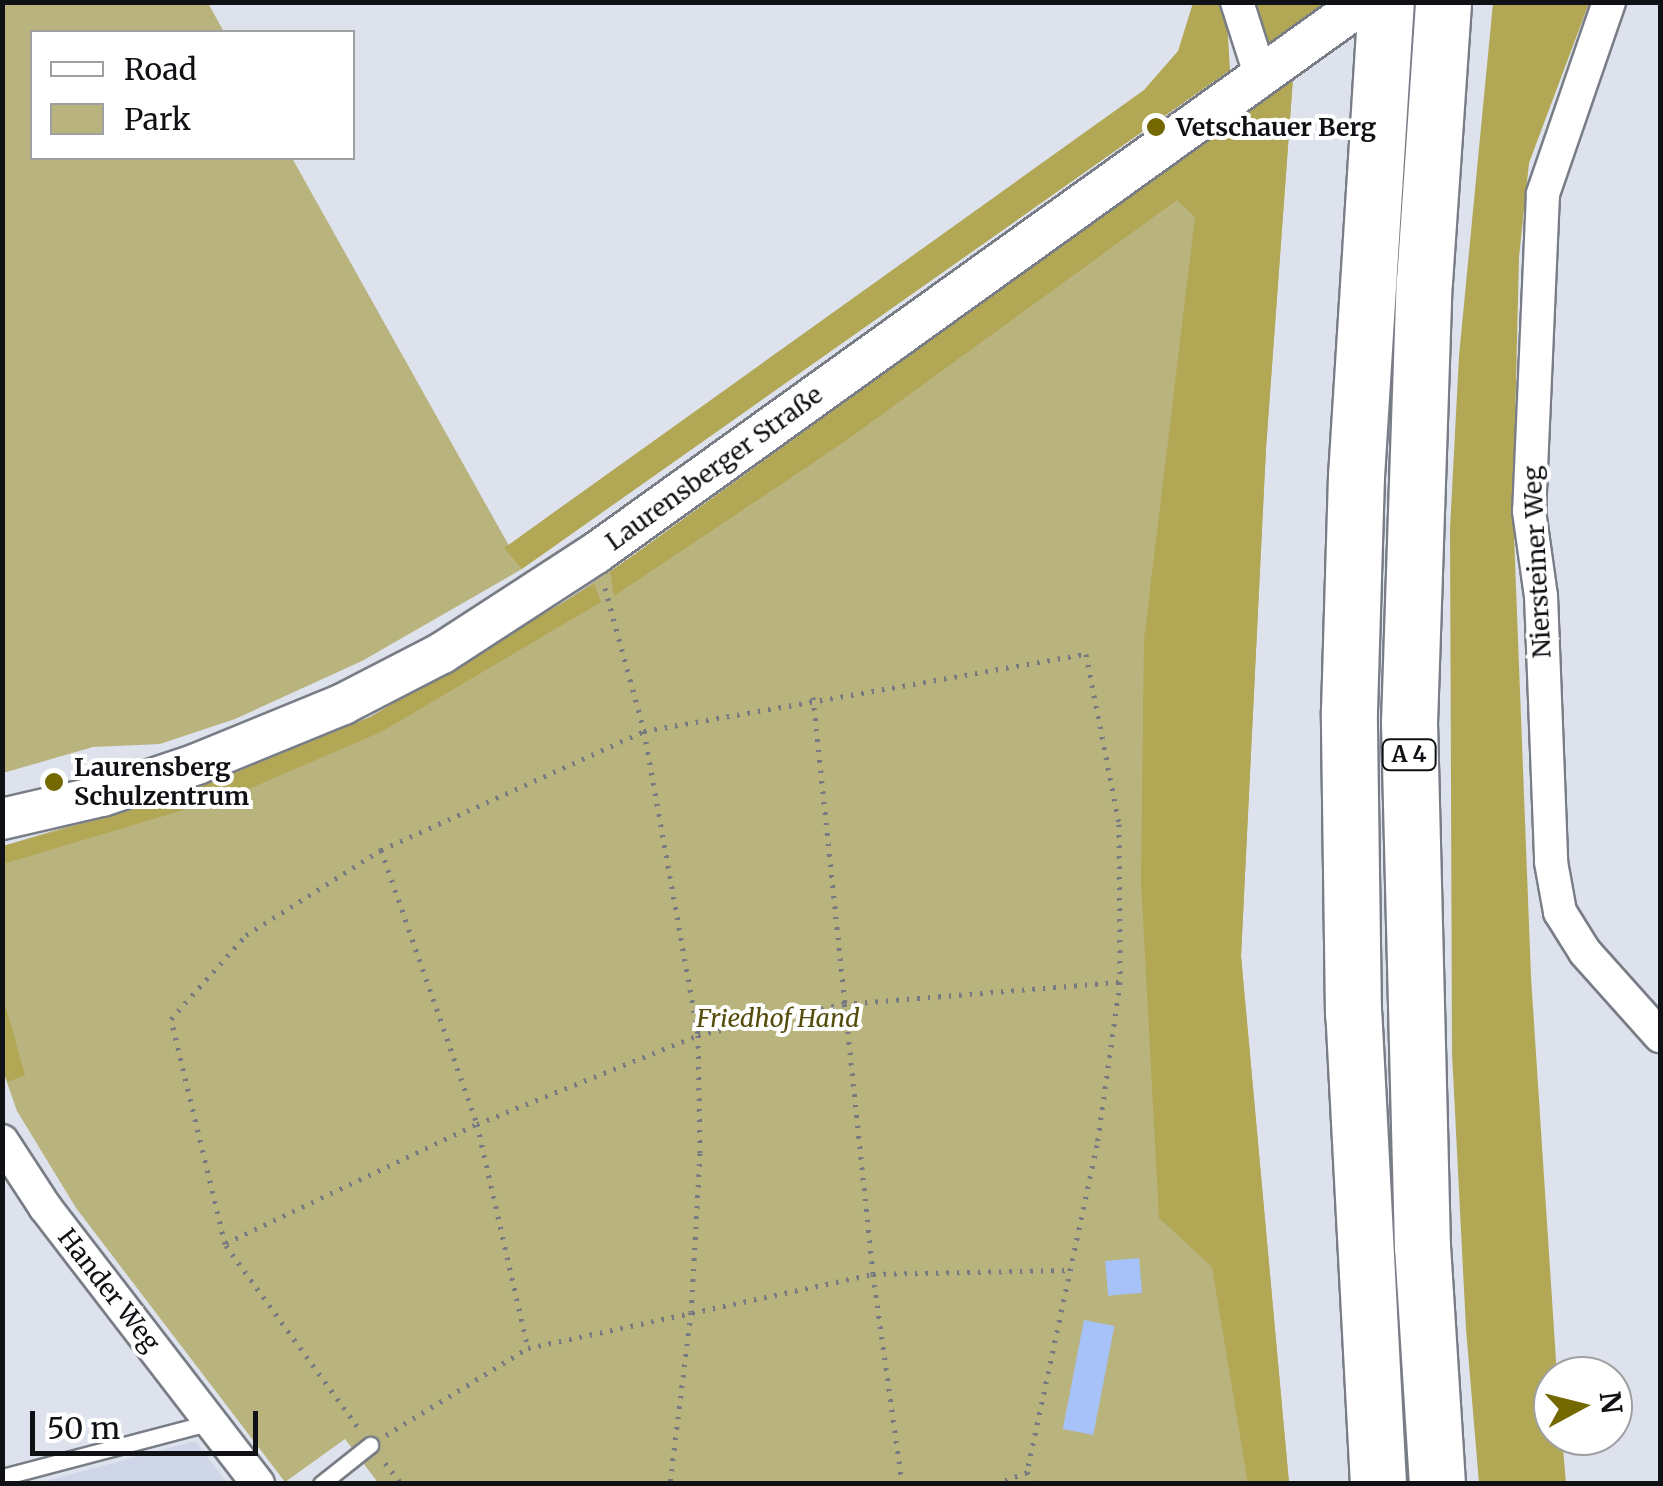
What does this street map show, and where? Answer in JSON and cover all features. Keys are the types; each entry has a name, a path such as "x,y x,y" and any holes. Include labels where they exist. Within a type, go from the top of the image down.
{"highway":[{"name":"A 4","path":"1378,1484 1354,1014 1349,711 1386,2"},
{"name":"A 4","path":"1437,1484 1421,1228 1409,722 1442,15"}],"street":[{"path":"1237,2 1260,74"},
{"name":"Laurensberger Straße","path":"2,819 102,796 344,704 442,652 596,553 1364,2"},
{"name":"Niersteiner Weg","path":"1610,2 1543,194 1529,511 1541,596 1551,862 1560,912 1586,952 1660,1036"},
{"name":"Hander Weg","path":"2,1141 45,1207 258,1484"}],"lane":[{"path":"2,1477 211,1422"},
{"path":"321,1484 370,1444"}],"path":[{"path":"596,553 644,730 698,1035 700,1154 690,1312 670,1484"},
{"path":"402,1484 224,1244 171,1019 246,935 381,850 644,730 814,697 1086,654 1119,824 1120,982 1098,1145 1027,1472 1034,1484"},
{"path":"814,697 873,1274 902,1484"},
{"path":"381,850 477,1124 528,1348"},
{"path":"224,1244 477,1124 698,1035 844,1004 1120,982"},
{"path":"370,1444 528,1348 873,1274 1069,1270"},
{"path":"996,1484 1027,1472"}],"shaded area":[{"path":"1250,2 1339,3 1269,57"},
{"path":"1193,3 1226,3 1230,70 522,569 504,548 1144,90 1178,51"},
{"path":"1493,3 1589,3 1529,163 1519,257 1513,509 1531,977 1556,1356 1533,1356 1533,1456 1564,1456 1566,1483 1479,1483 1466,1329 1452,1053 1450,529 1459,356"},
{"path":"1293,78 1266,448 1241,956 1289,1483 1248,1484 1212,1267 1159,1218 1141,881 1144,640 1195,217 1177,200 844,442 614,596 610,572"},
{"path":"594,584 601,602 381,732 237,794 3,864 3,846 166,801 370,717"},
{"path":"2,993 25,1075 8,1082 3,1071"},
{"path":"195,1441 227,1483 39,1483"}],"green space":[{"path":"3,3 208,3 223,30 30,30 30,160 293,160 522,569 362,661 235,719 160,744 93,747 3,773"},
{"name":"Friedhof Hand","path":"1293,78 1266,448 1241,956 1289,1483 379,1484 345,1439 285,1482 76,1208 17,1111 3,1071 3,846 230,777 370,717 490,651 672,530"}],"building":[{"path":"1139,1258 1142,1293 1108,1296 1105,1261"},
{"path":"1084,1320 1114,1326 1093,1435 1063,1429"}],"place":[{"name":"Vetschauer Berg","path":"1156,127"},
{"name":"Laurensberg Schulzentrum","path":"54,782"}]}
